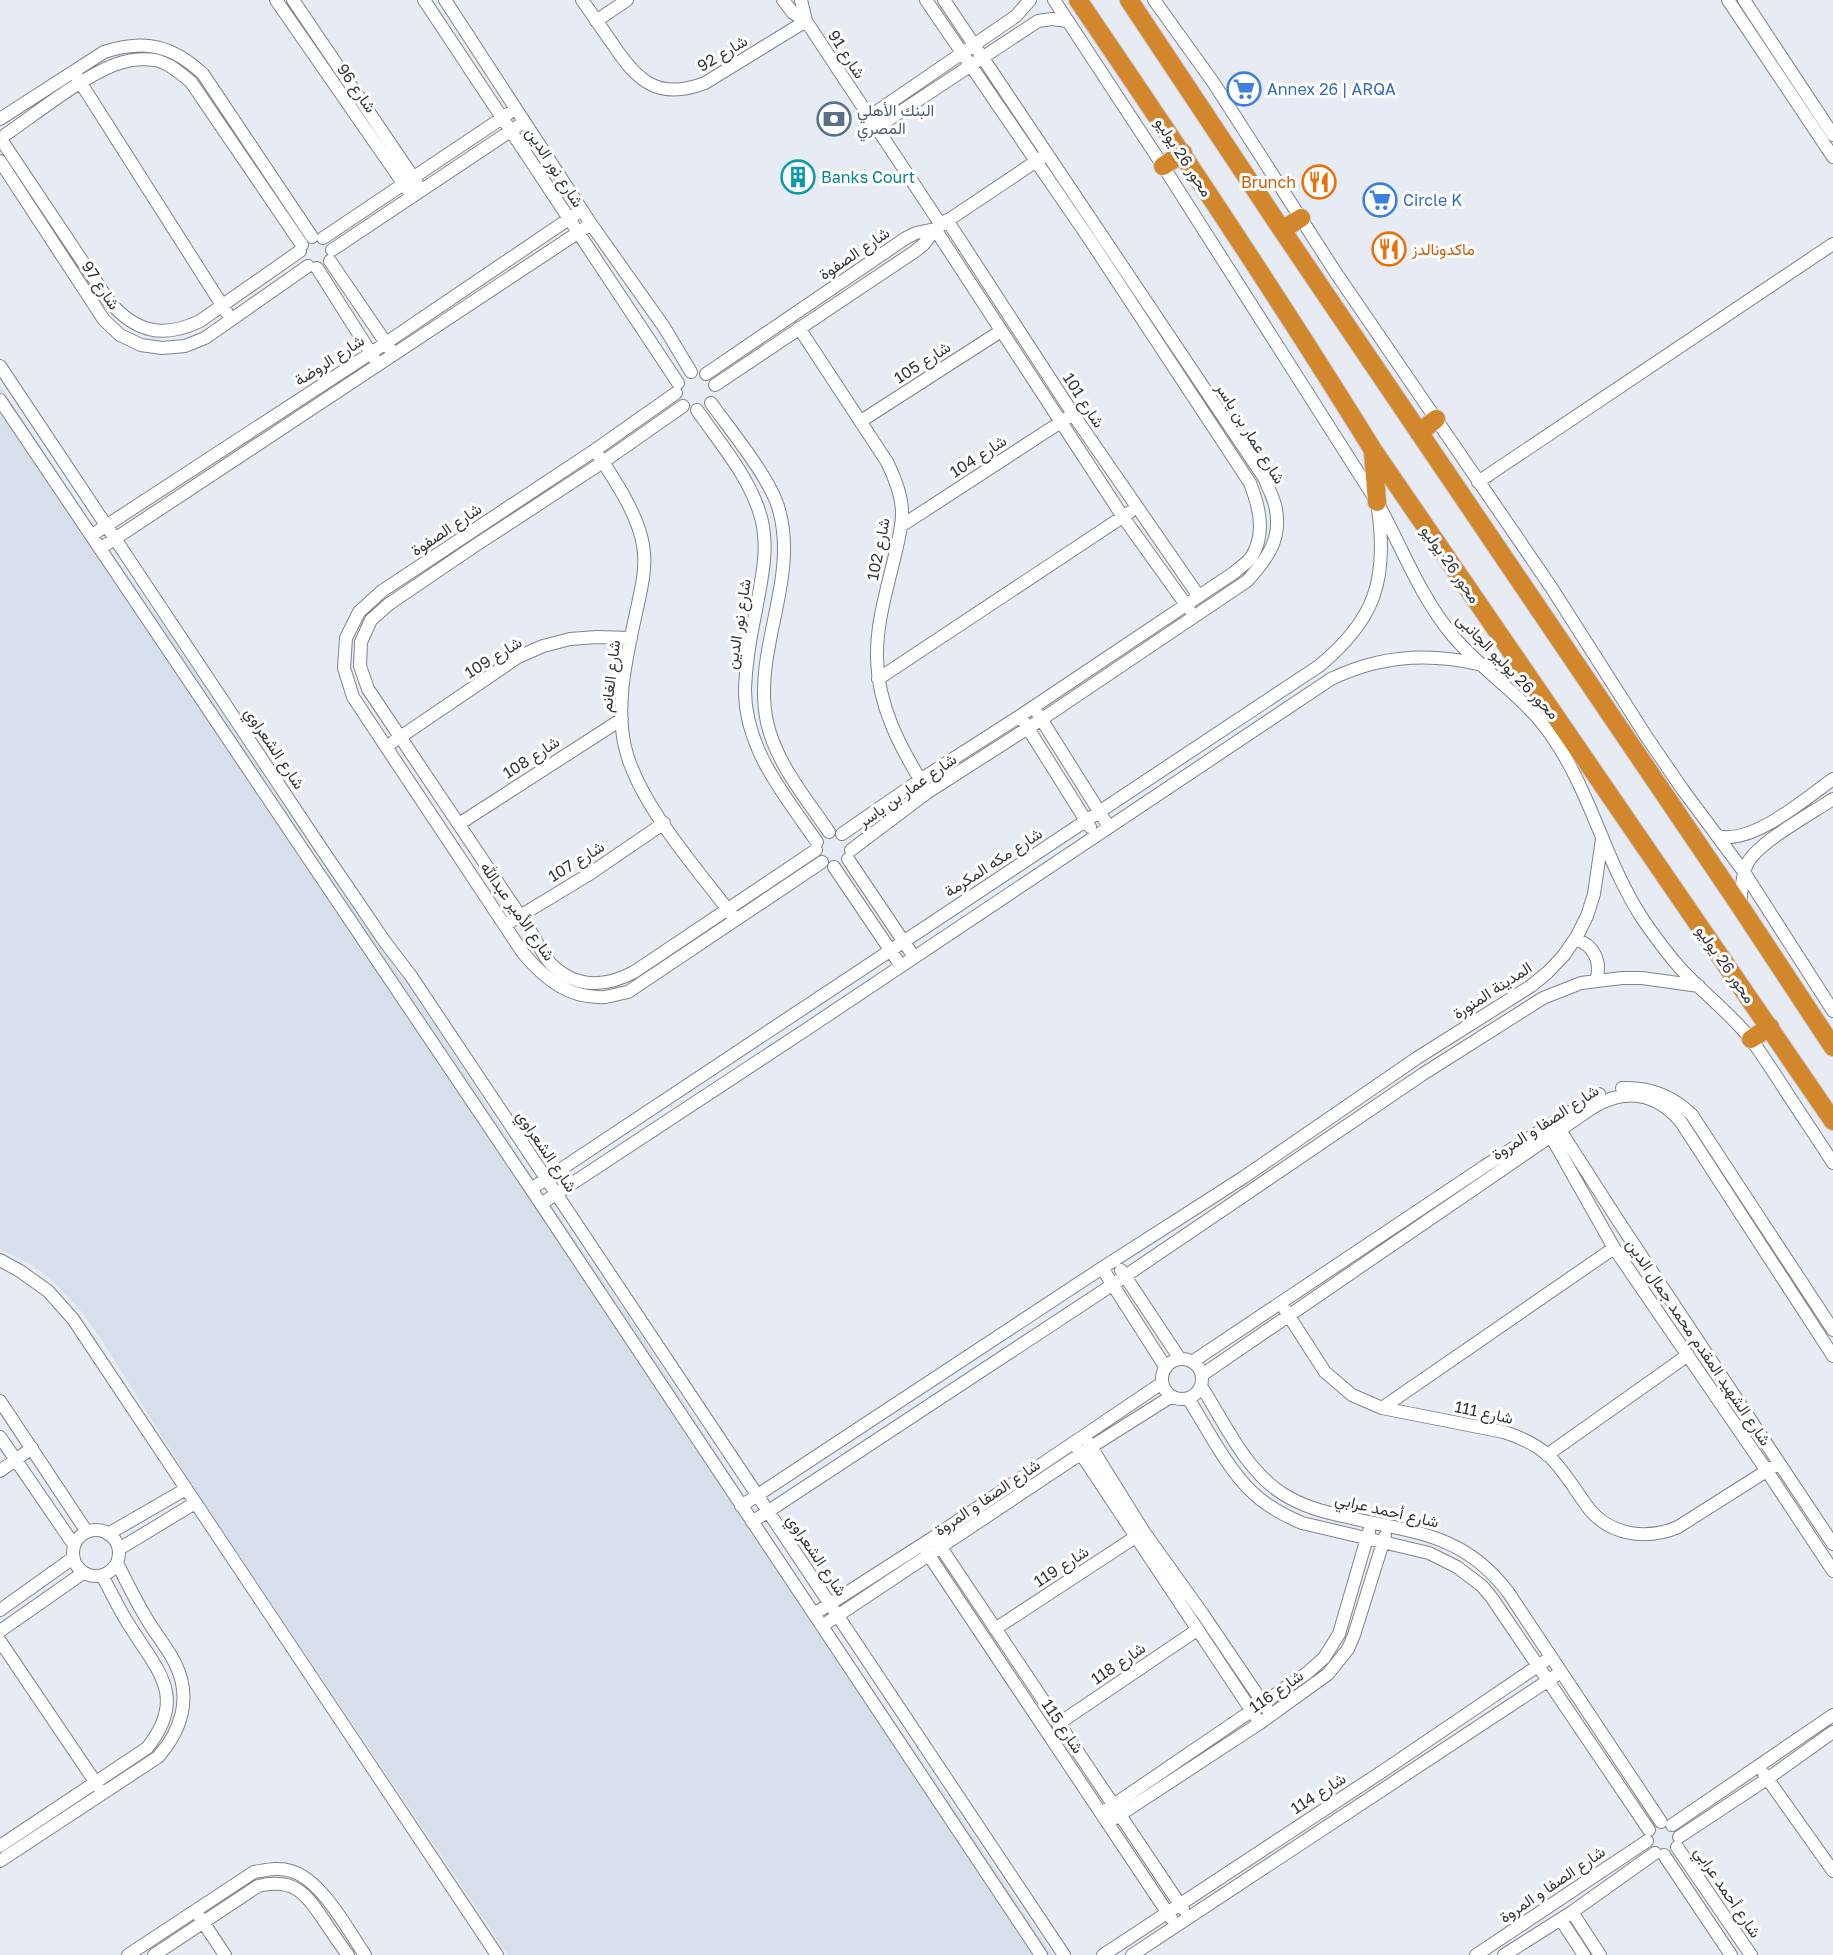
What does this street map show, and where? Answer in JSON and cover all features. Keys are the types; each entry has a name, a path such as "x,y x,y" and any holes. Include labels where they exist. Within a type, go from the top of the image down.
{"highway":[{"path":"1129,0 1282,231 1740,906 1833,1047"},
{"name":"محور 26 يوليو","path":"1083,3 1306,341 1373,450 1833,1121"},
{"path":"1163,166 1182,153"},
{"path":"1282,231 1302,218"},
{"path":"1419,432 1436,419"},
{"path":"1373,450 1377,502"},
{"path":"1751,1039 1770,1027"}],"street":[{"name":"شارع 96","path":"276,0 408,180"},
{"name":"شارع 96","path":"292,0 416,192"},
{"name":"شارع نور الدين","path":"424,0 579,232 677,388"},
{"name":"شارع نور الدين","path":"445,0 591,224 664,327 691,372"},
{"name":"شارع 92","path":"582,0 630,70 659,88 674,90 690,89 705,84 806,21"},
{"path":"596,21 627,0"},
{"name":"شارع 91","path":"783,0 793,13 806,21"},
{"name":"شارع 91","path":"801,0 806,21 941,225"},
{"name":"شارع عمار بن ياسر","path":"926,0 1036,161 1098,240"},
{"name":"شارع عمار بن ياسر","path":"849,855 928,792 1042,719 1247,580 1266,561 1277,534 1275,506 1265,479 1174,354 1098,240 1047,154 944,0"},
{"path":"872,122 961,53 1016,16 1030,0"},
{"name":"محور 26 يوليو الجانبى","path":"1054,0 1163,166 1377,502 1425,597 1452,635 1479,664 1531,710 1550,734 1567,759 1581,786 1622,883 1642,919 1674,961 1733,1018 1751,1039 1833,1162"},
{"path":"1154,0 1213,82 1478,482 1551,587 1646,736 1744,872 1833,1011"},
{"path":"1728,0 1756,30 1833,135"},
{"path":"1744,0 1756,30 1833,158"},
{"path":"872,122 970,66 1038,21 1052,19 1067,21"},
{"path":"0,119 104,52 121,46 139,45 157,47 175,53 204,74 309,243"},
{"path":"2,139 81,83 115,64 135,59 156,60 175,68 191,82 309,243"},
{"path":"73,71 231,320"},
{"name":"شارع 97","path":"2,139 109,301 120,314 134,324 150,330 168,331 184,328 223,306 309,243 517,109"},
{"path":"312,267 324,266 331,255 416,192 525,122"},
{"name":"شارع الصفوة","path":"715,385 914,252 941,225 1047,154"},
{"name":"شارع 97","path":"0,161 104,320 120,335 141,345 162,348 184,346 205,338 312,267"},
{"name":"شارع الروضة","path":"92,535 371,353 582,210"},
{"name":"شارع الروضة","path":"101,548 591,224"},
{"name":"شارع الصفوة","path":"706,374 906,238 941,225"},
{"name":"شارع 101","path":"941,225 1001,331 1123,517 1194,615"},
{"name":"شارع 101","path":"941,225 1198,595"},
{"path":"309,243 329,243 331,255 394,356"},
{"path":"309,243 302,260 312,267 379,365"},
{"path":"1478,482 1833,244"},
{"name":"شارع 102","path":"799,328 887,462 896,481 902,513 901,526 880,618 878,679 882,701 890,723 928,792"},
{"name":"شارع 105","path":"861,421 1001,331"},
{"name":"شارع عمار بن ياسر","path":"842,834 920,780 1034,707 1185,603 1235,572 1252,557 1260,533 1259,507 1250,483 1174,354"},
{"name":"شارع الشعراوي","path":"0,366 319,845 411,976 1064,1955"},
{"path":"691,372 706,374 715,385 715,394 711,403 697,410 683,406 677,398 677,388 683,375 691,372"},
{"name":"شارع الصفوة","path":"387,746 353,697 344,668 346,638 359,612 381,591 595,450 677,388"},
{"name":"شارع الشعراوي","path":"0,400 531,1189 1041,1955"},
{"name":"شارع نور الدين","path":"711,403 763,477 779,508 785,543 778,601 767,655 764,688 767,722 778,754 829,832"},
{"name":"شارع الصفوة","path":"399,738 368,689 360,666 361,642 371,620 389,603 603,462 683,406"},
{"name":"شارع نور الدين","path":"697,410 748,484 760,513 765,543 763,573 747,654 745,690 750,726 762,761 817,846"},
{"name":"شارع 104","path":"901,526 1073,414"},
{"name":"شارع الغانم","path":"595,450 634,516 643,547 643,581 622,695 621,719 625,747 634,773 664,823 736,921"},
{"path":"1239,467 1251,459"},
{"name":"شارع مكه المكرمة","path":"531,1189 1284,691 1339,650 1356,630 1369,608 1378,584 1382,535 1377,502"},
{"path":"878,679 1137,508"},
{"path":"758,596 778,601"},
{"name":"شارع 109","path":"387,746 518,657 570,639 631,638"},
{"path":"541,1204 1330,679 1344,672 1385,660 1430,657 1479,664"},
{"path":"1284,691 1293,704"},
{"path":"1034,707 1109,827"},
{"path":"1020,716 1095,836"},
{"name":"شارع 108","path":"442,830 621,719"},
{"path":"1227,728 1237,742"},
{"name":"شارع الأمير عبدالله","path":"399,738 458,821 551,963 565,975 582,982 600,984 618,981 634,972 728,910 817,846"},
{"name":"شارع الأمير عبدالله","path":"387,746 523,953 540,973 559,987 581,995 605,997 628,992 828,864"},
{"path":"1184,757 1194,771"},
{"path":"1163,771 1172,785"},
{"path":"1718,836 1732,838 1762,827 1833,780"},
{"path":"1740,906 1744,872 1753,855 1833,799"},
{"name":"شارع 107","path":"505,925 591,873 664,823"},
{"path":"1762,827 1772,840"},
{"path":"901,966 817,846 823,835 836,832 849,841 849,855 914,957"},
{"name":"المدينة المنورة","path":"741,1506 1244,1177 1417,1058 1531,986 1564,955 1587,916 1594,894 1603,835"},
{"path":"457,853 466,850 472,842"},
{"path":"828,864 843,864 849,855"},
{"path":"1575,939 1586,944 1594,952 1598,963 1596,981"},
{"path":"752,1522 934,1404 1426,1072 1543,998 1562,990 1596,981 1622,978 1642,978 1699,986"},
{"path":"609,982 613,995"},
{"path":"798,1011 810,1027"},
{"path":"1417,1058 1426,1072"},
{"name":"شارع الصفا و المروة","path":"1201,1381 1599,1094 1611,1094 1638,1088 1658,1092 1677,1109 1692,1115 1833,1330"},
{"name":"شارع الصفا و المروة","path":"1677,1109 1681,1122 1833,1356"},
{"name":"شارع الصفا و المروة","path":"1186,1360 1281,1303 1553,1129"},
{"name":"شارع الشهيد المقدم محمد جمال الدين","path":"1553,1129 1614,1248 1833,1571"},
{"name":"شارع الشهيد المقدم محمد جمال الدين","path":"1553,1129 1625,1232 1833,1544"},
{"path":"1244,1177 1252,1189"},
{"path":"1382,1408 1614,1248"},
{"path":"0,1260 48,1291 73,1319 498,1955"},
{"path":"1114,1260 1186,1360 1197,1365 1201,1381 1194,1395 1183,1399 1172,1396 1162,1383 1169,1364 1186,1360"},
{"path":"1102,1268 1166,1368"},
{"path":"1786,1285 1798,1278"},
{"name":"شارع 111","path":"1281,1303 1318,1362 1334,1381 1352,1395 1382,1408 1504,1432 1523,1438 1547,1455 1592,1512 1621,1531 1644,1535 1667,1532 1779,1463"},
{"path":"1547,1455 1688,1355"},
{"name":"شارع أحمد عرابي","path":"1201,1381 1249,1462 1264,1479 1282,1493 1302,1505 1324,1513 1437,1538 1461,1549 1484,1564 1508,1592 1551,1658 1667,1824"},
{"name":"شارع الصفا و المروة","path":"822,1626 929,1556 937,1543 1078,1439 1162,1383"},
{"path":"921,1387 934,1404"},
{"name":"شارع الصفا و المروة","path":"814,1614 922,1545 937,1543 1172,1396"},
{"name":"شارع أحمد عرابي","path":"1188,1398 1236,1475 1250,1491 1283,1515 1302,1523 1429,1553 1470,1576 1492,1598 1549,1680 1648,1836"},
{"path":"0,1401 87,1532"},
{"path":"23,1435 2,1445 74,1545 75,1564 83,1573 102,1576 117,1563 119,1549 117,1543 102,1531 87,1532 74,1545"},
{"path":"1078,1439 1091,1447 1197,1630 1260,1723"},
{"path":"1078,1439 1080,1454 1202,1613 1271,1715"},
{"path":"0,1470 32,1448"},
{"path":"108,1534 186,1489"},
{"path":"119,1549 195,1503"},
{"name":"شارع 116","path":"1110,1814 1263,1703 1307,1674 1330,1651 1342,1625 1371,1524"},
{"name":"شارع 116","path":"1110,1814 1260,1723 1328,1674 1348,1649 1354,1635 1388,1527"},
{"name":"شارع 119","path":"995,1629 1140,1535"},
{"name":"شارع 115","path":"937,1543 1058,1724 1176,1926"},
{"name":"شارع 115","path":"922,1545 1110,1814 1188,1917"},
{"path":"0,1610 74,1558"},
{"path":"1,1857 103,1794 158,1756 168,1745 179,1725 184,1703 183,1688 174,1661 146,1617 117,1563"},
{"path":"0,1631 83,1573"},
{"path":"0,1846 147,1748 161,1727 167,1703 163,1678 130,1627 102,1576"},
{"name":"شارع 118","path":"1058,1724 1197,1630"},
{"path":"0,1641 103,1794"},
{"name":"شارع 114","path":"1103,1955 1551,1658"},
{"name":"شارع 114","path":"1132,1955 1561,1672"},
{"path":"1667,1824 1759,1767 1833,1715"},
{"path":"1678,1842 1676,1828 1667,1824 1656,1824 1648,1836 1651,1850 1659,1854 1674,1851 1678,1842 1833,1732"},
{"path":"1759,1767 1833,1871"},
{"path":"1386,1769 1395,1780"},
{"name":"شارع الصفا و المروة","path":"1476,1955 1648,1836"},
{"name":"شارع أحمد عرابي","path":"1678,1842 1750,1955"},
{"name":"شارع الصفا و المروة","path":"1504,1955 1659,1854"},
{"name":"شارع أحمد عرابي","path":"1659,1854 1731,1955"},
{"path":"128,1955 254,1872 273,1868 292,1871 309,1879 323,1893 365,1955"},
{"path":"154,1955 258,1886 273,1883 288,1885 301,1891 312,1902 348,1955"},
{"path":"1572,1912 1600,1955"},
{"path":"192,1913 215,1955"},
{"path":"1561,1920 1584,1955"},
{"path":"199,1924 225,1955"}],"shaded area":[{"path":"0,385 106,545 167,630 315,854 434,1024 545,1196 632,1322 826,1622 1053,1955 508,1955 197,1492 103,1342 80,1310 50,1278 28,1263 0,1249"}],"place":[{"name":"Annex 26 | ARQA","path":"1244,89"},
{"name":"البنك الأهلي المصري","path":"834,119"},
{"name":"Banks Court","path":"798,177"},
{"name":"Brunch","path":"1319,182"},
{"name":"Circle K","path":"1380,200"},
{"name":"ماكدونالدز","path":"1389,249"}]}
